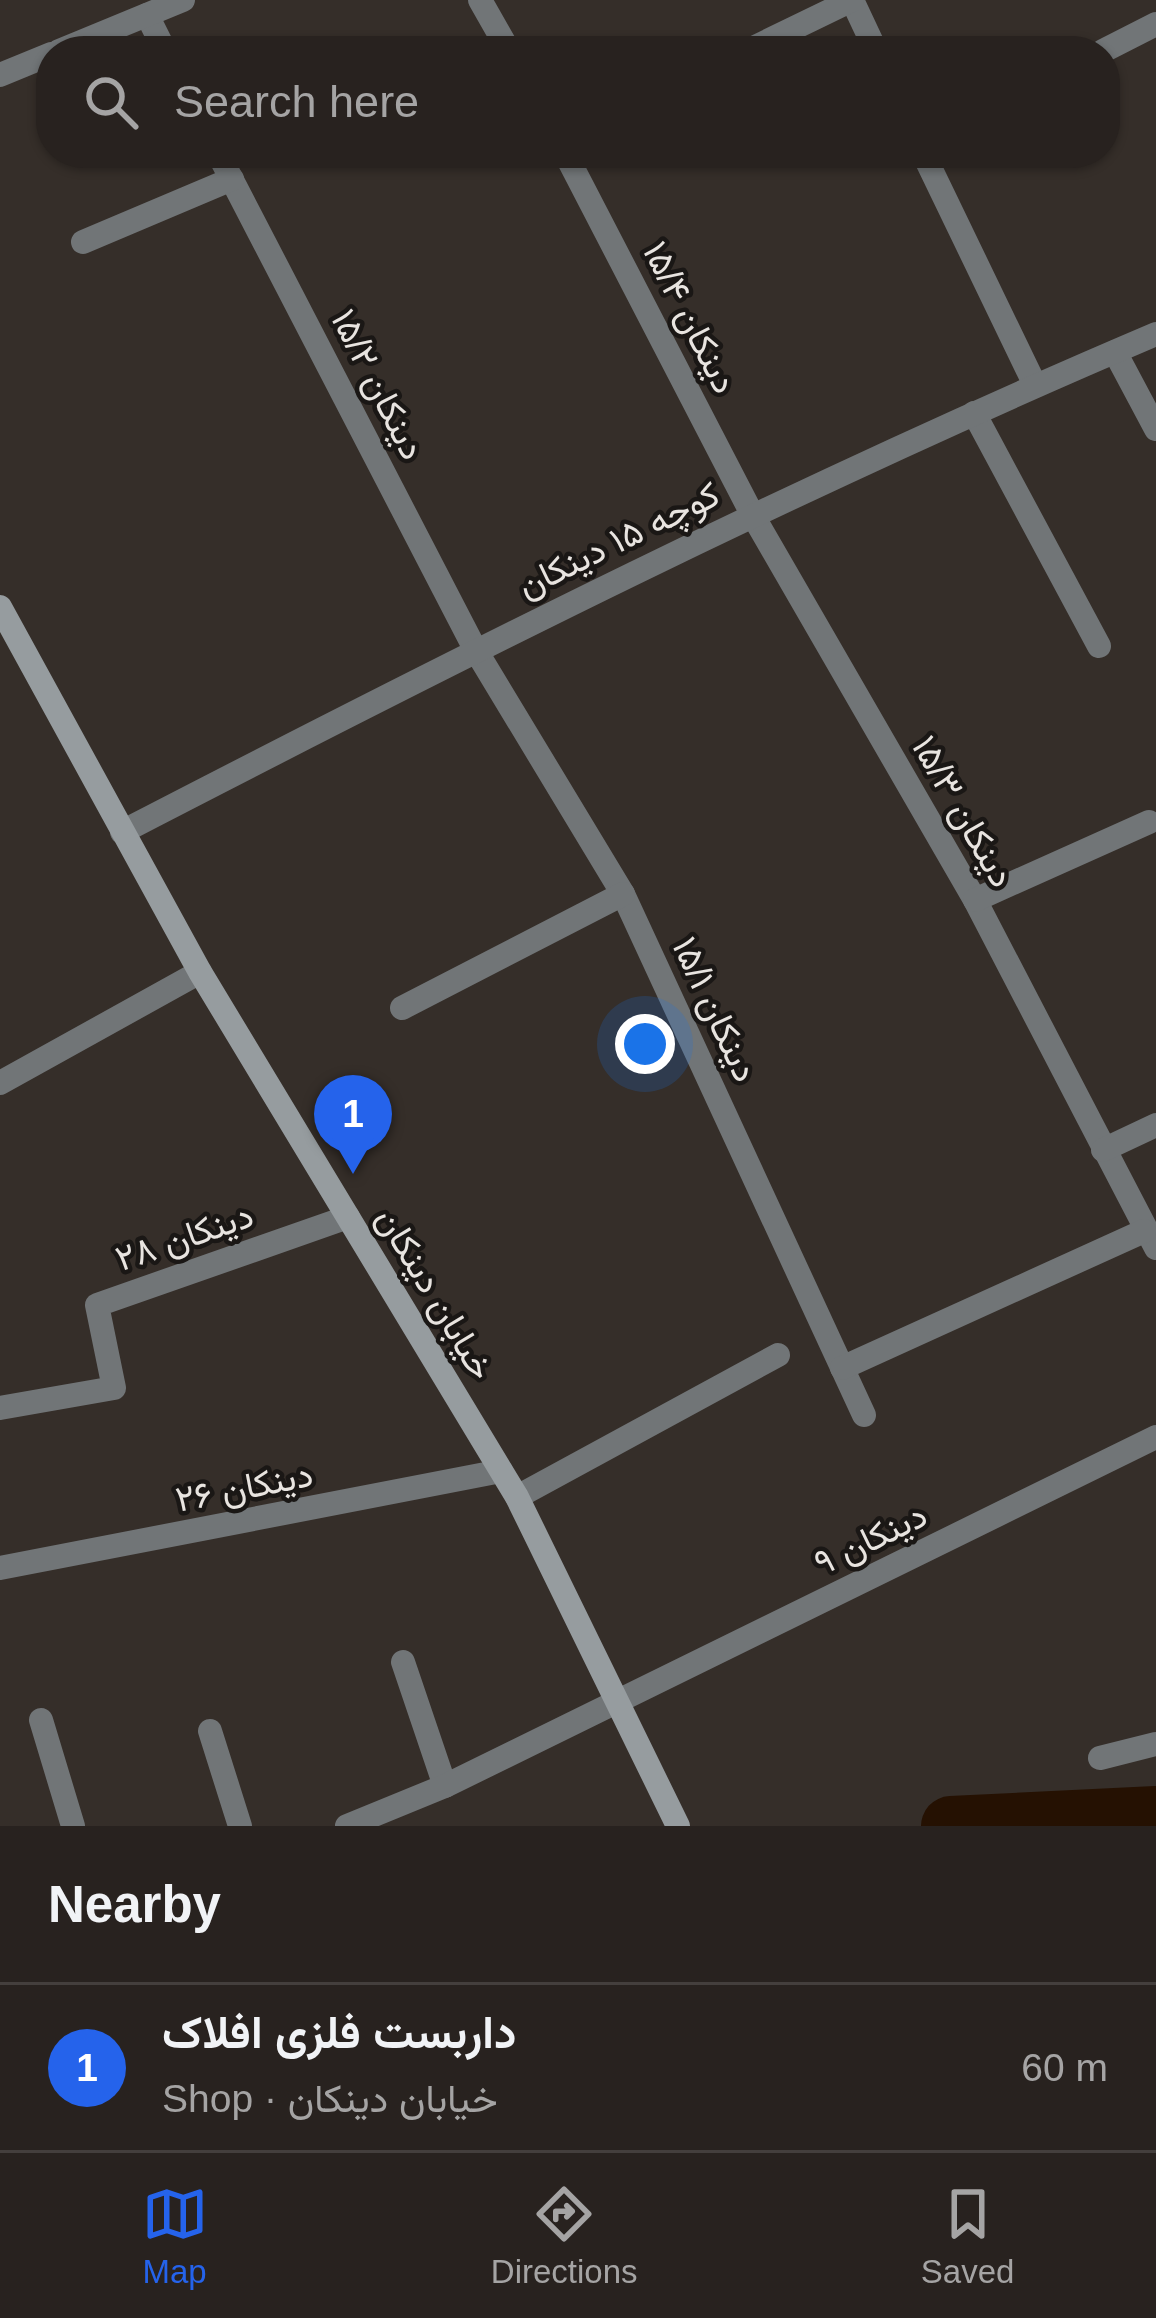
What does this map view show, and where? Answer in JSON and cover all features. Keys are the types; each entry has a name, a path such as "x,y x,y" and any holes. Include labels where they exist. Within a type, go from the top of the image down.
{"main road":[{"name":"خیابان دینکان","path":"0,607 200,972 517,1497 678,1826"}],"street":[{"path":"96,36 183,0"},
{"path":"480,0 500,36"},
{"path":"778,36 852,0 869,36"},
{"path":"1151,0 1156,11"},
{"path":"147,15 158,36"},
{"path":"1120,42 1156,24"},
{"path":"0,75 36,60"},
{"name":"۱۵/۲ دینکان","path":"226,168 475,649"},
{"name":"۱۵/۴ دینکان","path":"574,168 752,514"},
{"path":"930,168 1035,385"},
{"path":"82,242 232,178"},
{"name":"کوچه ۱۵ دینکان","path":"122,832 475,649 752,514 1156,334"},
{"path":"1114,352 1156,429"},
{"path":"974,413 1099,646"},
{"name":"۱۵/۳ دینکان","path":"752,514 975,900 1150,1239"},
{"name":"۱۵/۱ دینکان","path":"475,649 623,894 864,1415"},
{"path":"975,900 1149,822"},
{"path":"402,1008 623,894"},
{"path":"0,1082 200,972"},
{"path":"1102,1150 1156,1124"},
{"name":"۲۸ دینکان","path":"0,1408 114,1388 97,1305 348,1217"},
{"path":"842,1368 1150,1239"},
{"path":"517,1497 778,1354"},
{"name":"۹ دینکان","path":"347,1826 445,1786 1156,1437"},
{"name":"۲۶ دینکان","path":"0,1568 501,1471"},
{"path":"403,1662 445,1786"},
{"path":"40,1720 73,1826"},
{"path":"210,1731 240,1826"},
{"path":"1100,1758 1156,1744"}],"waterway":[{"path":"951,1826 1156,1816"}],"place":[{"name":"داربست فلزی افلاک","path":"353,1174"}]}
